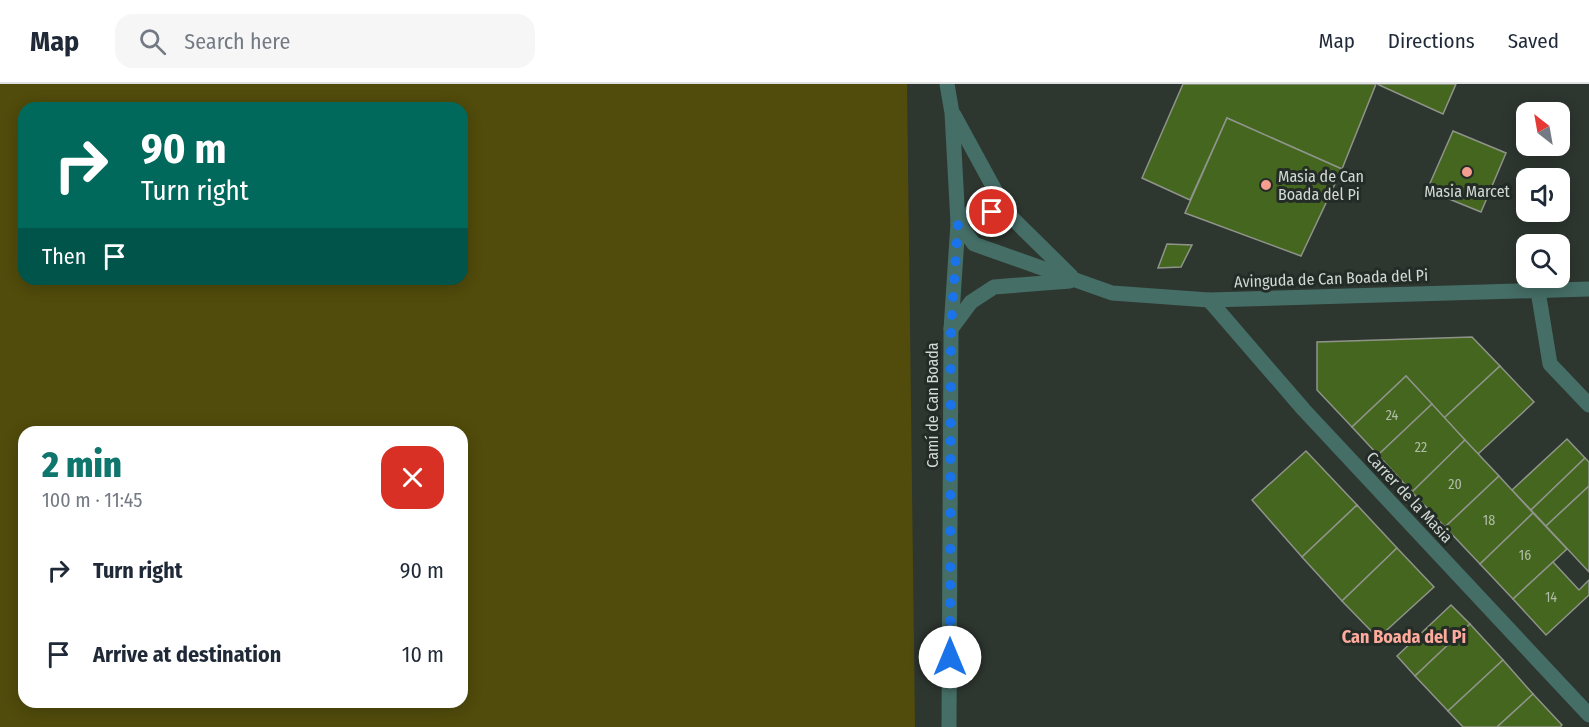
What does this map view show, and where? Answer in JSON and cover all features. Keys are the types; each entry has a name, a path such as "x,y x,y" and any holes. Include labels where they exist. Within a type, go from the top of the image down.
{"street":[{"name":"Camí de Can Boada","path":"948,84 952,113 958,224 951,328 949,727"},
{"path":"952,113 1008,214 1076,280"},
{"path":"958,224 975,209 1008,214"},
{"name":"Avinguda de Can Boada del Pi","path":"958,224 974,244 1112,293 1209,300 1589,289"},
{"path":"951,328 971,302 994,287 1076,280"},
{"path":"1538,291 1550,364 1589,405"},
{"name":"Carrer de la Masia","path":"1209,300 1304,410 1589,715"}],"shaded area":[{"path":"0,84 907,84 915,727 0,727"}],"building":[{"path":"1183,84 1376,84 1342,169 1227,118 1190,200 1142,178"},
{"path":"1377,84 1456,84 1443,114"},
{"name":"Masia de Can Boada del Pi","path":"1227,118 1342,169 1301,256 1185,213"},
{"name":"Masia Marcet","path":"1453,131 1506,153 1481,212 1427,190"},
{"path":"1167,244 1192,245 1181,267 1158,268"},
{"path":"1472,337 1500,366 1444,418 1406,376 1352,427 1317,390 1317,342"},
{"path":"1500,366 1534,402 1478,454 1444,418"},
{"path":"1406,376 1432,404 1378,455 1352,427"},
{"path":"1432,404 1465,440 1412,492 1378,455"},
{"path":"1567,439 1585,458 1531,510 1512,490"},
{"path":"1465,440 1499,476 1445,527 1412,492"},
{"path":"1306,451 1357,505 1302,557 1252,500"},
{"path":"1585,458 1589,462 1589,486 1546,526 1531,510"},
{"path":"1499,476 1533,513 1480,564 1445,527"},
{"path":"1589,486 1589,572 1546,526"},
{"path":"1357,505 1397,548 1342,601 1302,557"},
{"path":"1533,513 1567,549 1513,599 1480,564"},
{"path":"1397,548 1434,587 1378,638 1342,601"},
{"path":"1553,562 1579,590 1589,580 1589,595 1546,635 1513,599"},
{"path":"1451,605 1470,624 1415,676 1397,656"},
{"path":"1470,624 1503,660 1448,711 1415,676"},
{"path":"1503,660 1533,694 1497,727 1463,727 1448,711"},
{"path":"1533,694 1562,725 1560,727 1497,727"}],"place":[{"name":"Masia Marcet","path":"1467,172"},
{"name":"Masia de Can Boada del Pi","path":"1266,185"}],"district":[{"name":"Can Boada del Pi","path":"1404,637"}],"route":[{"path":"950,657 951,328 958,224 975,209 992,212"}]}
